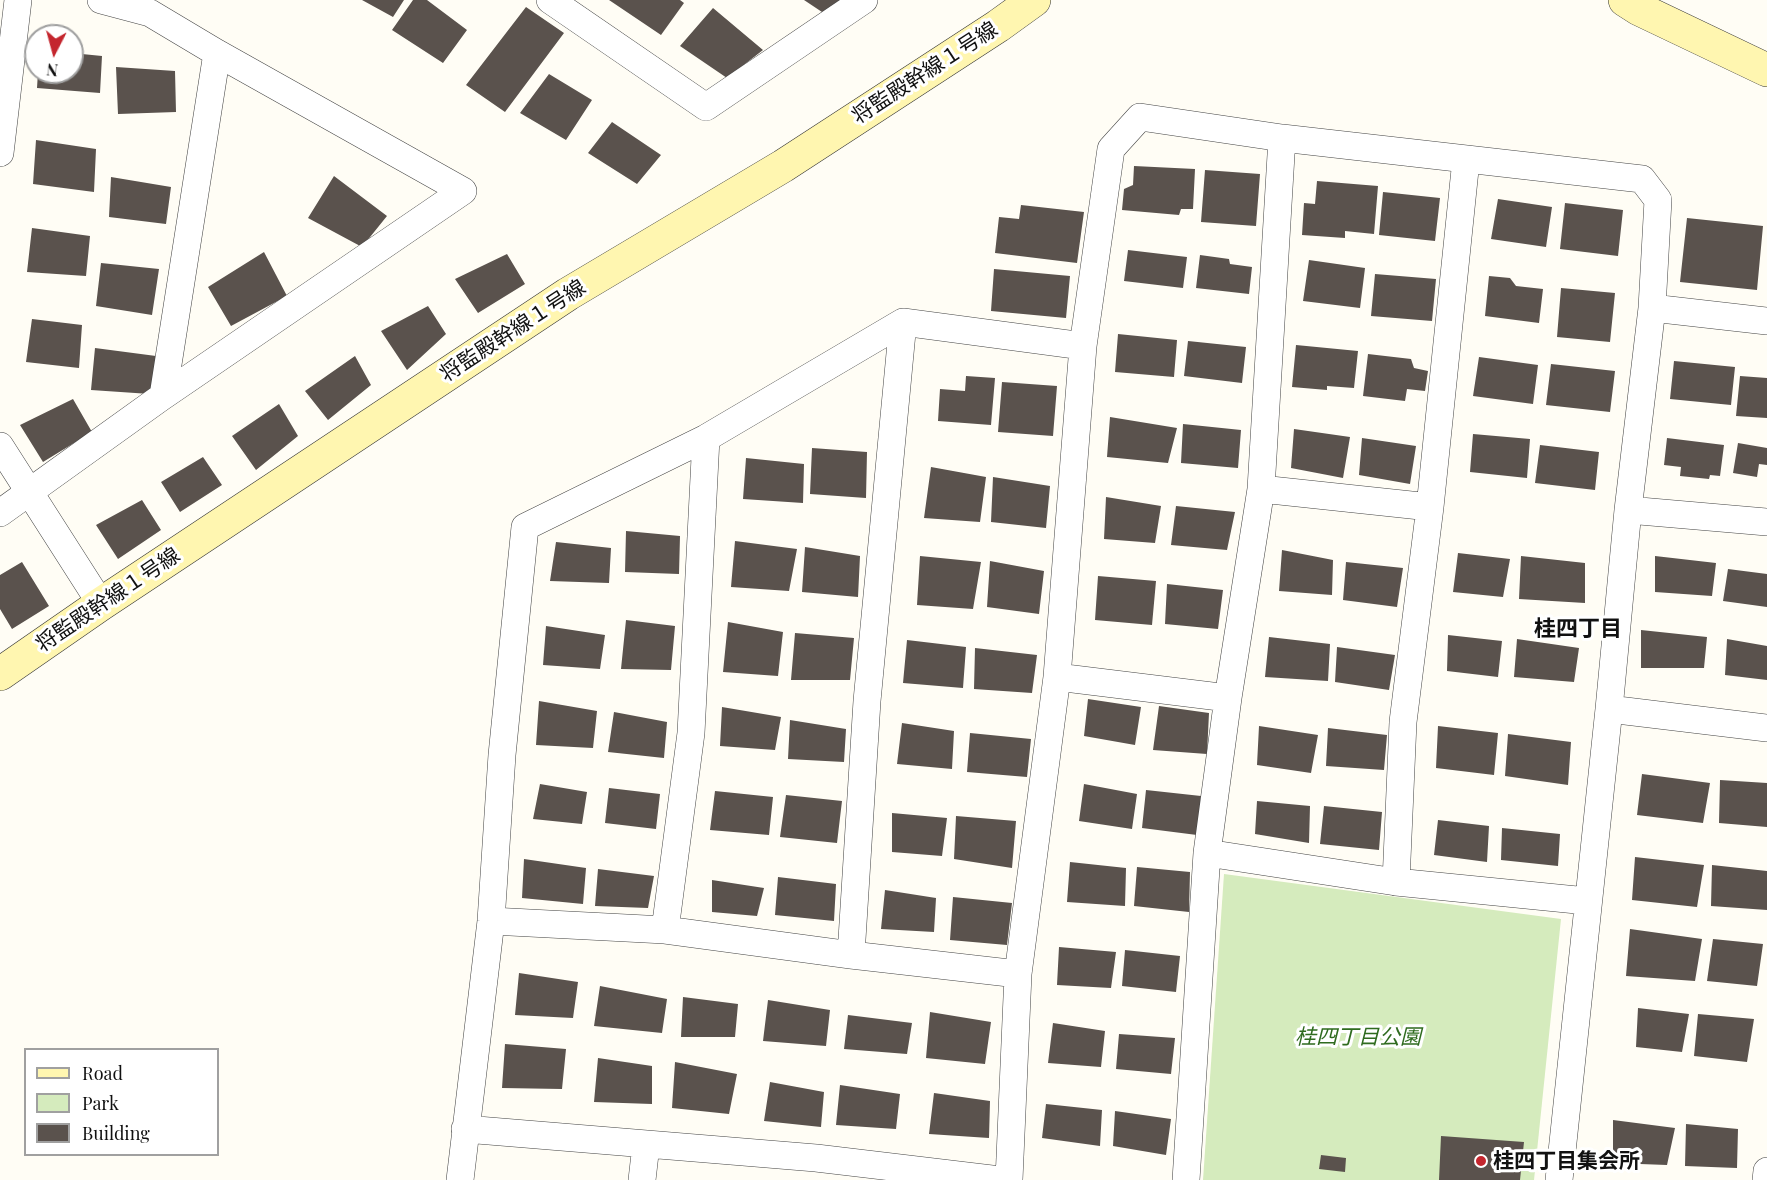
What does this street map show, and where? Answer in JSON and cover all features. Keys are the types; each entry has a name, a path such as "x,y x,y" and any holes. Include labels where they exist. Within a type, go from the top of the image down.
{"street":[{"path":"0,153 18,0"},
{"path":"0,513 163,396 463,192 217,54 150,13 101,0"},
{"path":"550,0 706,107 864,0"},
{"name":"将監殿幹線１号線","path":"0,674 101,604 568,294 783,166 999,26 1034,0"},
{"path":"1625,0 1639,9 1767,69"},
{"path":"163,396 217,54"},
{"path":"1009,1180 1018,974 1058,676 1083,346 1111,149 1140,117 1282,138 1642,179 1658,200 1652,308 1628,510 1609,710 1558,1180"},
{"path":"1186,1180 1207,853 1228,698 1261,489 1282,138"},
{"path":"1396,882 1402,722 1430,507 1466,160"},
{"path":"1652,308 1767,321"},
{"path":"460,1180 491,921 502,755 525,527 706,438 903,322 1083,346"},
{"path":"851,955 867,701 903,322"},
{"path":"665,930 691,733 706,438"},
{"path":"0,446 101,604"},
{"path":"1261,489 1430,507"},
{"path":"1628,510 1767,522"},
{"path":"1058,676 1228,698"},
{"path":"1609,710 1767,728"},
{"path":"1207,853 1396,882 1587,901"},
{"path":"491,921 665,930 851,955 1018,974"},
{"path":"465,1129 646,1145 815,1169 1000,1180"},
{"path":"642,1180 646,1145"},
{"path":"1766,1180 1767,1171"}],"green space":[{"name":"桂四丁目公園","path":"1224,874 1561,919 1534,1180 1203,1180"}],"building":[{"path":"362,0 404,0 393,17"},
{"path":"413,0 427,0 467,30 443,63 392,30"},
{"path":"609,0 680,0 684,3 661,35"},
{"path":"804,0 842,0 828,16"},
{"path":"526,7 564,33 505,112 466,85"},
{"path":"713,8 763,50 727,78 680,46"},
{"path":"84,54 102,56 100,93 37,88 37,84 84,84"},
{"path":"116,67 175,71 176,112 118,114"},
{"path":"549,74 592,100 566,140 520,113"},
{"path":"612,122 661,155 637,184 588,153"},
{"path":"36,140 96,149 94,192 33,184"},
{"path":"1134,166 1195,169 1193,209 1181,209 1179,215 1122,210 1124,189 1133,185"},
{"path":"1205,170 1260,174 1256,226 1201,222"},
{"path":"334,176 387,216 362,247 308,218"},
{"path":"111,177 171,187 166,224 109,217"},
{"path":"1317,181 1378,186 1374,234 1345,231 1345,238 1302,235 1304,203 1315,204"},
{"path":"1383,192 1440,198 1435,241 1379,235"},
{"path":"1498,199 1552,207 1546,247 1491,239"},
{"path":"1565,203 1623,210 1618,256 1560,249"},
{"path":"1021,205 1084,212 1077,263 995,253 999,217 1019,219"},
{"path":"1687,218 1763,226 1757,290 1680,282"},
{"path":"32,228 90,236 86,276 27,272"},
{"path":"1128,250 1187,257 1183,288 1124,281"},
{"path":"264,252 287,296 231,326 208,287"},
{"path":"507,254 525,284 478,313 455,279"},
{"path":"1200,255 1229,259 1230,264 1252,267 1249,294 1196,288"},
{"path":"1309,260 1365,268 1360,308 1303,301"},
{"path":"101,263 159,269 152,315 96,306"},
{"path":"994,269 1070,276 1066,318 991,311"},
{"path":"1375,274 1436,279 1432,321 1371,316"},
{"path":"1489,276 1510,278 1516,286 1543,289 1539,323 1485,316"},
{"path":"1561,288 1615,293 1610,342 1557,337"},
{"path":"428,306 446,334 407,370 381,331"},
{"path":"32,319 82,325 79,368 26,362"},
{"path":"1118,334 1177,340 1174,377 1115,372"},
{"path":"1188,341 1246,347 1242,383 1184,376"},
{"path":"1296,345 1358,351 1354,388 1327,386 1327,390 1292,387"},
{"path":"95,348 156,356 150,394 91,390"},
{"path":"1368,354 1411,359 1414,368 1428,371 1425,391 1407,389 1405,401 1363,396"},
{"path":"355,356 371,385 328,420 305,391"},
{"path":"1479,357 1538,365 1533,404 1473,396"},
{"path":"1674,361 1735,367 1731,405 1670,399"},
{"path":"1551,364 1615,371 1610,412 1546,405"},
{"path":"966,376 995,378 991,425 938,421 940,389 965,391"},
{"path":"1740,376 1767,378 1767,418 1736,416"},
{"path":"1002,382 1057,386 1053,436 998,432"},
{"path":"73,399 92,432 43,462 20,425"},
{"path":"279,404 298,436 256,470 232,436"},
{"path":"1110,417 1177,428 1168,463 1107,457"},
{"path":"1183,424 1241,430 1238,468 1181,463"},
{"path":"1294,429 1350,437 1343,478 1291,468"},
{"path":"1473,434 1530,439 1527,478 1470,472"},
{"path":"1362,438 1416,446 1410,484 1359,475"},
{"path":"1667,438 1724,445 1720,476 1710,475 1709,479 1680,476 1681,467 1664,465"},
{"path":"1738,443 1767,448 1767,465 1759,464 1757,477 1733,473"},
{"path":"1540,445 1599,452 1595,490 1535,483"},
{"path":"812,448 867,452 866,498 810,494"},
{"path":"203,457 222,485 180,512 161,482"},
{"path":"746,458 804,464 803,503 743,499"},
{"path":"931,467 986,477 980,522 924,518"},
{"path":"993,477 1050,486 1046,528 991,522"},
{"path":"1106,497 1161,506 1155,543 1104,539"},
{"path":"142,500 161,530 118,559 96,525"},
{"path":"1176,506 1235,512 1227,550 1171,545"},
{"path":"626,531 680,536 679,574 625,572"},
{"path":"735,541 797,549 789,591 731,587"},
{"path":"556,542 611,548 609,583 550,581"},
{"path":"805,547 860,556 858,597 802,592"},
{"path":"1282,550 1333,560 1332,595 1279,591"},
{"path":"1458,553 1510,559 1503,597 1453,592"},
{"path":"920,556 981,562 973,609 917,605"},
{"path":"1521,556 1585,563 1585,603 1519,599"},
{"path":"1655,556 1716,563 1712,596 1655,592"},
{"path":"990,561 1044,571 1039,614 987,607"},
{"path":"22,562 49,606 12,629 0,609 0,575"},
{"path":"1346,562 1403,568 1397,607 1343,600"},
{"path":"1728,569 1767,574 1767,607 1723,601"},
{"path":"1098,576 1156,581 1152,625 1095,620"},
{"path":"1167,584 1223,590 1218,629 1165,624"},
{"path":"626,620 675,626 671,670 621,669"},
{"path":"728,622 783,632 778,676 723,672"},
{"path":"546,626 605,635 600,669 543,665"},
{"path":"1641,630 1707,637 1704,668 1641,668"},
{"path":"795,633 854,638 850,680 791,680"},
{"path":"1448,635 1502,641 1498,677 1447,671"},
{"path":"1269,637 1330,644 1328,681 1265,677"},
{"path":"1517,639 1579,648 1574,682 1514,677"},
{"path":"1727,639 1767,646 1767,680 1725,675"},
{"path":"907,640 966,647 963,688 903,683"},
{"path":"1337,647 1395,655 1389,690 1335,682"},
{"path":"975,648 1037,655 1032,693 974,689"},
{"path":"1088,699 1141,707 1135,745 1084,736"},
{"path":"539,701 597,711 593,748 536,745"},
{"path":"1159,706 1209,713 1207,754 1153,750"},
{"path":"722,707 781,717 775,750 720,746"},
{"path":"614,712 667,722 664,758 608,752"},
{"path":"790,720 846,729 844,762 788,759"},
{"path":"902,723 954,731 952,769 897,764"},
{"path":"1259,726 1318,735 1311,773 1257,765"},
{"path":"1438,726 1498,733 1494,775 1436,768"},
{"path":"1328,728 1387,735 1384,770 1326,766"},
{"path":"970,733 1031,739 1027,777 967,772"},
{"path":"1508,734 1571,742 1568,785 1505,776"},
{"path":"1642,774 1710,783 1703,823 1637,815"},
{"path":"1720,780 1767,783 1767,827 1719,823"},
{"path":"540,784 587,792 582,824 533,819"},
{"path":"1084,784 1137,794 1132,829 1079,821"},
{"path":"609,788 660,794 656,829 605,823"},
{"path":"1146,790 1201,796 1197,835 1142,828"},
{"path":"715,791 773,797 769,835 710,830"},
{"path":"786,795 842,801 837,843 780,837"},
{"path":"1257,801 1310,806 1309,843 1255,834"},
{"path":"1324,806 1382,812 1379,850 1320,844"},
{"path":"892,813 947,818 942,856 892,852"},
{"path":"956,816 1016,821 1012,868 954,859"},
{"path":"1438,820 1489,826 1487,862 1434,855"},
{"path":"1502,828 1560,834 1558,866 1501,860"},
{"path":"1635,857 1704,865 1697,907 1632,900"},
{"path":"524,859 586,868 583,904 522,898"},
{"path":"1070,862 1126,868 1125,906 1067,902"},
{"path":"1712,865 1767,871 1767,910 1711,906"},
{"path":"1137,867 1190,872 1189,912 1134,906"},
{"path":"598,869 654,876 648,908 595,906"},
{"path":"778,877 836,884 834,921 775,915"},
{"path":"712,880 764,888 757,916 712,912"},
{"path":"885,890 936,898 934,932 881,929"},
{"path":"953,897 1012,903 1007,945 950,940"},
{"path":"1630,929 1702,939 1695,981 1626,976"},
{"path":"1713,939 1763,944 1757,986 1707,981"},
{"path":"1059,947 1116,952 1111,988 1057,985"},
{"path":"1125,950 1180,956 1176,992 1122,986"},
{"path":"519,973 578,982 573,1018 515,1015"},
{"path":"600,986 667,999 662,1033 594,1026"},
{"path":"683,997 738,1004 735,1037 681,1037"},
{"path":"768,1000 830,1010 826,1046 763,1041"},
{"path":"1638,1008 1689,1014 1682,1052 1636,1047"},
{"path":"930,1012 991,1022 985,1064 926,1058"},
{"path":"1698,1014 1754,1019 1747,1062 1694,1056"},
{"path":"848,1015 912,1023 907,1054 844,1049"},
{"path":"1053,1023 1105,1031 1101,1067 1048,1063"},
{"path":"1119,1034 1175,1038 1171,1074 1116,1069"},
{"path":"505,1044 566,1049 562,1089 502,1088"},
{"path":"598,1058 652,1066 652,1104 594,1102"},
{"path":"675,1062 737,1074 729,1114 672,1108"},
{"path":"770,1082 824,1092 821,1127 764,1121"},
{"path":"840,1085 900,1094 896,1129 836,1125"},
{"path":"934,1093 990,1101 989,1138 929,1134"},
{"path":"1046,1104 1102,1110 1100,1146 1042,1138"},
{"path":"1115,1111 1171,1119 1166,1155 1113,1146"},
{"path":"1613,1120 1675,1128 1667,1165 1613,1163"},
{"path":"1686,1124 1738,1129 1737,1168 1685,1166"},
{"name":"桂四丁目集会所","path":"1441,1136 1524,1142 1520,1180 1439,1180"},
{"path":"1321,1155 1346,1158 1345,1172 1319,1169"}],"place":[{"name":"桂四丁目集会所","path":"1481,1161"}],"district":[{"name":"桂四丁目","path":"1578,629"}]}
